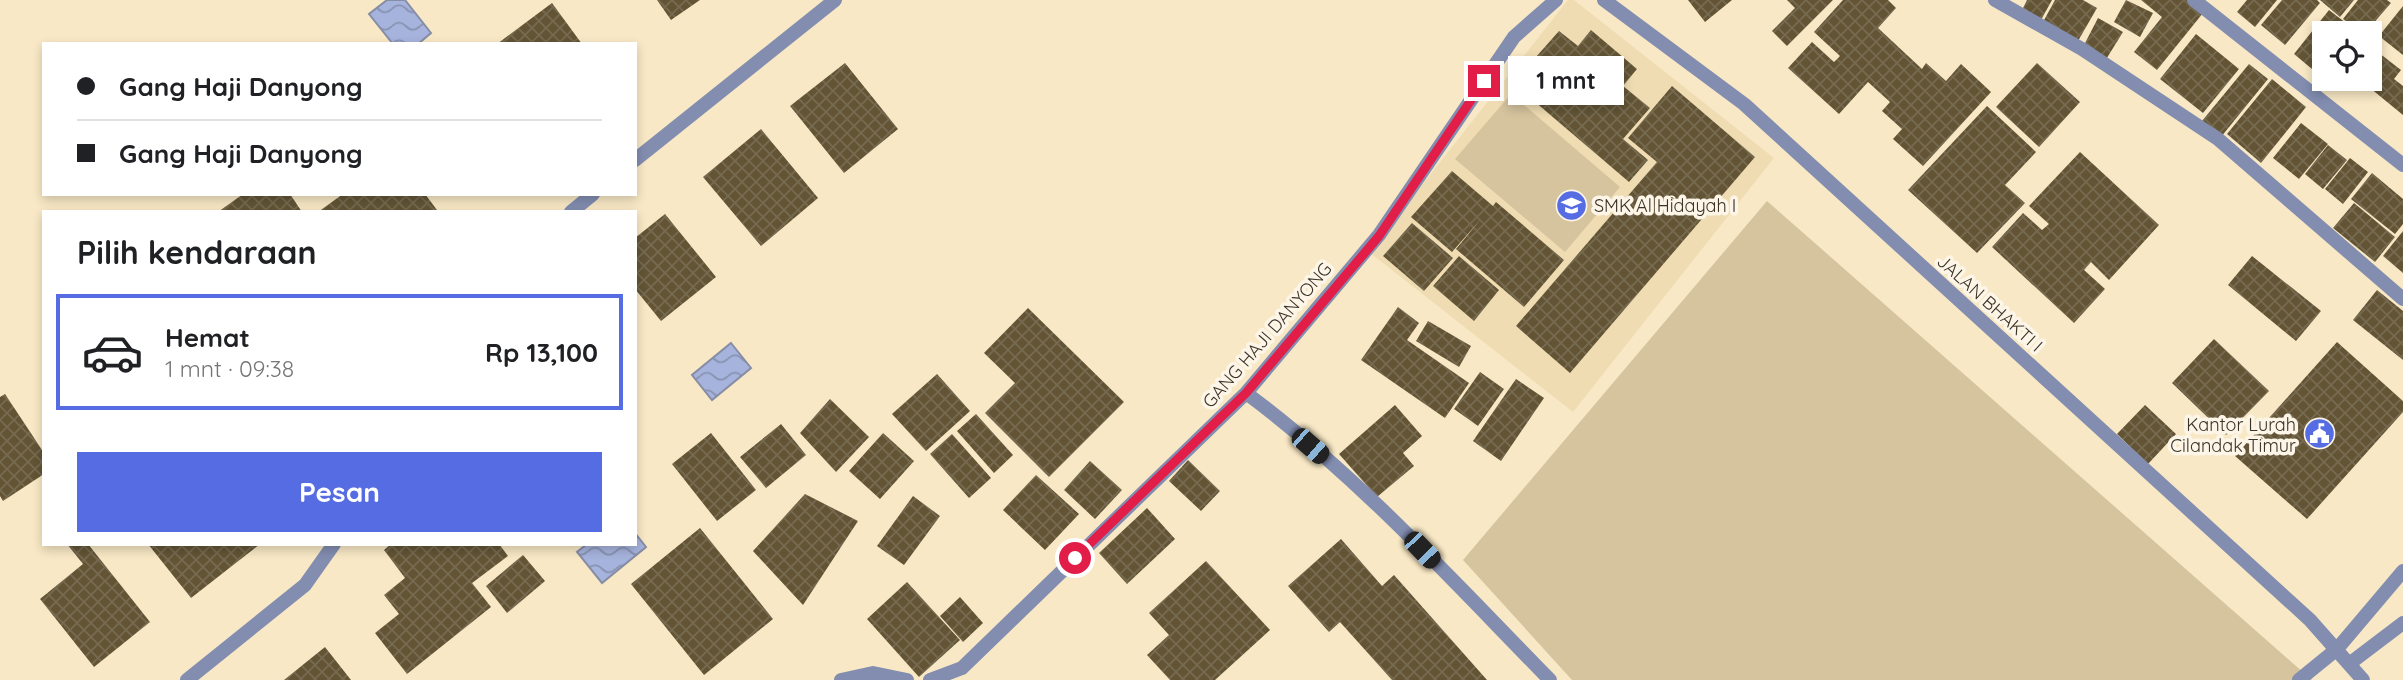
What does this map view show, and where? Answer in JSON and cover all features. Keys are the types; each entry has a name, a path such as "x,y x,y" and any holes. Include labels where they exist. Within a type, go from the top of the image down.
{"street":[{"path":"637,158 835,0"},
{"name":"GANG HAJI DANYONG","path":"930,680 962,668 1246,393 1379,236 1514,37 1556,0"},
{"name":"JALAN BHAKTI I","path":"1604,0 1744,103 2310,620 2363,680"},
{"path":"1994,0 2082,49 2218,139 2403,299"},
{"path":"2194,0 2403,165"},
{"path":"573,210 591,196"},
{"path":"1246,393 1272,412 1386,512 1550,680"},
{"path":"187,680 305,584 333,546"},
{"path":"2299,680 2337,649 2403,571"},
{"path":"2349,664 2403,622"},
{"path":"841,680 873,673 907,680"}],"shaded area":[{"name":"SMK Al Hidayah I","path":"1568,0 1574,0 1774,158 1573,412 1369,252"},
{"path":"1511,94 1620,187 1565,252 1455,159"},
{"path":"1767,201 2312,680 1572,680 1463,560"}],"water":[{"path":"387,0 405,0 431,33 420,42 391,42 369,14"},
{"path":"731,343 751,368 712,400 692,375"},
{"path":"637,536 646,547 602,583 577,552 584,546 637,546"}],"building":[{"path":"657,0 700,0 671,20"},
{"path":"1688,0 1732,0 1705,22"},
{"path":"1787,0 1833,0 1787,46 1772,31 1795,8"},
{"path":"1843,0 1888,0 1896,8 1878,28 1922,69 1926,63 1946,81 1961,64 1991,92 1923,166 1893,139 1902,129 1882,111 1890,102 1868,82 1839,114 1788,68 1812,42 1834,62 1840,56 1814,32"},
{"path":"2027,0 2052,0 2041,20 2022,10"},
{"path":"2055,0 2083,0 2097,8 2078,41 2043,22"},
{"path":"2126,0 2153,13 2140,37 2114,22"},
{"path":"2141,0 2187,0 2203,13 2157,70 2134,52 2162,17"},
{"path":"2247,0 2277,0 2255,27 2237,12"},
{"path":"2282,0 2317,0 2320,3 2285,45 2261,25"},
{"path":"2320,0 2354,0 2340,17"},
{"path":"2358,0 2387,0 2391,3 2375,21 2343,19"},
{"path":"552,3 581,42 500,42"},
{"path":"2403,6 2403,55 2382,38 2382,32"},
{"path":"2329,10 2343,21 2320,21"},
{"path":"2098,18 2123,32 2105,61 2083,47"},
{"path":"1591,30 1637,69 1623,86 1650,108 1623,139 1648,160 1629,182 1513,83 1559,31 1578,46"},
{"path":"2312,31 2312,69 2294,54"},
{"path":"2196,34 2239,69 2203,113 2160,79"},
{"path":"2382,55 2401,70 2394,79 2403,86 2403,115 2374,91 2382,91"},
{"path":"845,63 898,129 844,173 790,106"},
{"path":"2037,63 2080,102 2039,147 1996,107"},
{"path":"2249,64 2268,79 2221,137 2202,121"},
{"path":"2272,79 2306,107 2261,163 2227,134"},
{"path":"1672,86 1755,157 1570,373 1516,326 1657,162 1628,138"},
{"path":"1987,106 2036,152 2005,185 2025,203 1977,253 1908,190"},
{"path":"2301,123 2328,144 2299,179 2273,158"},
{"path":"761,129 818,198 761,246 703,177"},
{"path":"2328,145 2347,160 2323,189 2305,174"},
{"path":"2080,152 2159,225 2109,280 2091,262 2084,270 2105,289 2074,323 1992,247 2023,213 2042,230 2049,224 2029,206"},
{"path":"2350,158 2368,172 2343,204 2325,189"},
{"path":"1452,171 1493,206 1496,202 1564,260 1524,307 1456,249 1481,219 1452,252 1411,217"},
{"path":"2372,173 2403,199 2403,224 2395,234 2351,199"},
{"path":"240,196 291,196 301,210 221,210"},
{"path":"340,196 426,196 437,210 321,210"},
{"path":"2354,203 2395,237 2375,262 2333,228"},
{"path":"665,214 716,277 661,321 637,291 637,236"},
{"path":"1412,223 1453,258 1424,291 1383,256"},
{"path":"2403,231 2403,273 2383,256"},
{"path":"1459,256 1499,290 1474,321 1433,286"},
{"path":"2252,256 2321,311 2296,341 2228,285"},
{"path":"2377,290 2403,311 2403,360 2353,320"},
{"path":"1398,307 1419,323 1407,340 1469,383 1445,418 1361,360"},
{"path":"1028,308 1124,402 1049,477 985,413 1015,383 984,353"},
{"path":"1428,321 1471,346 1459,367 1416,341"},
{"path":"2214,339 2269,391 2226,435 2172,383"},
{"name":"Kantor Lurah Cilandak Timur","path":"2337,342 2403,401 2403,412 2307,519 2235,456"},
{"path":"1480,372 1504,389 1478,426 1454,409"},
{"path":"937,374 970,411 926,451 892,414"},
{"path":"1516,379 1544,398 1501,461 1473,441"},
{"path":"5,394 42,450 42,475 3,501 0,496 0,397"},
{"path":"830,399 869,437 836,472 800,433"},
{"path":"1395,405 1422,436 1403,453 1414,466 1377,497 1339,454"},
{"path":"2145,405 2176,434 2148,464 2117,434"},
{"path":"976,414 1013,455 994,473 957,431"},
{"path":"781,424 806,455 766,488 740,457"},
{"path":"711,433 756,490 717,521 672,464"},
{"path":"883,433 914,461 880,499 849,471"},
{"path":"952,434 991,478 969,498 930,454"},
{"path":"1188,460 1220,491 1201,511 1169,481"},
{"path":"1090,461 1122,490 1095,519 1064,490"},
{"path":"1036,475 1079,514 1045,550 1003,510"},
{"path":"805,494 858,521 803,605 753,551"},
{"path":"913,496 940,516 904,565 877,546"},
{"path":"1147,508 1175,539 1127,584 1099,553"},
{"path":"700,528 773,619 704,675 631,584"},
{"path":"1341,539 1382,586 1394,575 1487,680 1392,680 1340,622 1329,632 1288,586"},
{"path":"69,546 90,546 150,622 94,667 40,599 83,564"},
{"path":"150,546 257,546 191,598"},
{"path":"389,546 500,546 508,556 472,583 491,607 407,674 375,633 399,614 384,595 405,578 384,550"},
{"path":"523,555 545,581 507,613 486,586"},
{"path":"1206,561 1270,630 1215,680 1170,680 1147,655 1169,635 1149,613"},
{"path":"907,582 960,640 919,677 867,619"},
{"path":"960,597 983,623 963,642 940,616"},
{"path":"325,647 351,680 284,680"}],"place":[{"name":"SMK Al Hidayah I","path":"1571,205"},
{"name":"Kantor Lurah Cilandak Timur","path":"2319,434"}],"route":[{"path":"1075,558 1246,393 1379,236 1484,81"}]}
